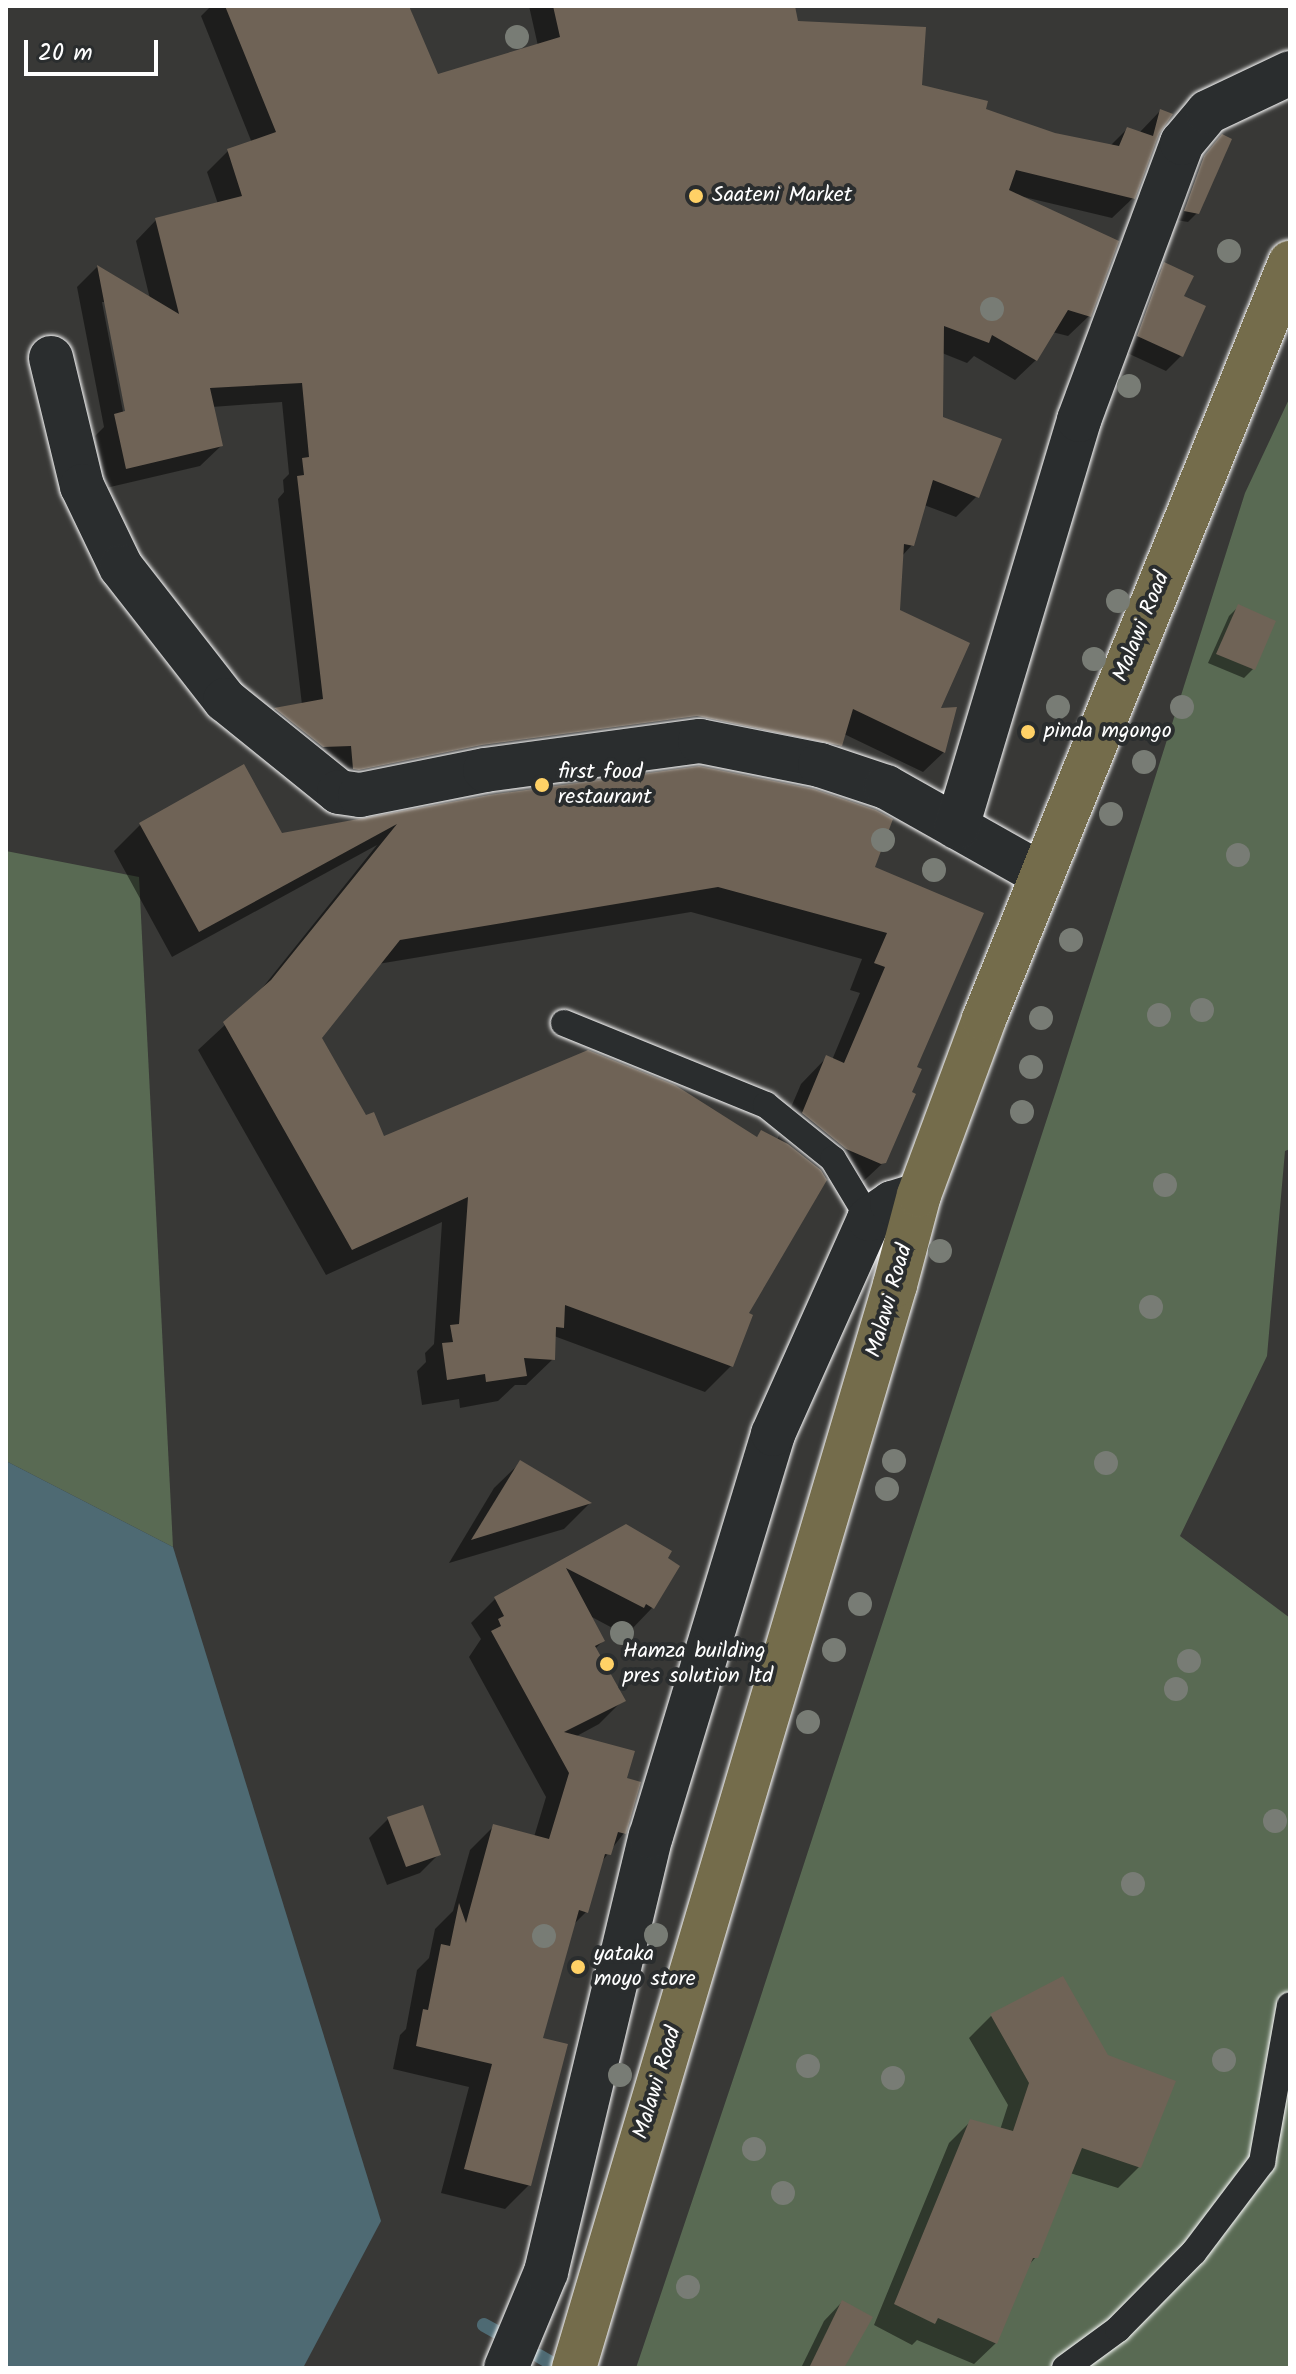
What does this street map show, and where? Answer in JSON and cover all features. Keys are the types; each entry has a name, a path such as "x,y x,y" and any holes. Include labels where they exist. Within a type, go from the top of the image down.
{"main road":[{"name":"Malawi Road","path":"574,2368 919,1195 1042,875 1290,263"}],"street":[{"path":"957,827 1079,420 1182,143 1208,112 1290,73"},
{"path":"51,358 82,486 121,567 225,700 339,792 360,795 485,770 700,741 820,765 886,787 1042,875"},
{"path":"506,2368 546,2272 651,1836 773,1434 869,1219 892,1203 919,1195"}],"lane":[{"path":"564,1023 766,1105 833,1159 869,1219"},
{"path":"1065,2368 1118,2329 1194,2252 1262,2162 1290,2005"}],"green space":[{"path":"1290,397 1290,1149 1285,1151 1267,1356 1180,1536 1290,1618 1290,2368 636,2368 755,2014 1056,1091 1245,493"},
{"path":"6,851 139,877 173,1547 6,1461"}],"water":[{"path":"6,1461 173,1547 381,2221 303,2368 6,2368"}],"building":[{"path":"225,6 409,6 438,74 560,37 553,6 795,6 798,21 926,27 922,85 988,101 986,109 1055,133 1119,146 1127,127 1153,136 1160,109 1173,114 1159,134 1135,199 1016,170 1009,190 1119,241 1091,317 1068,310 1037,361 992,335 989,343 944,326 943,417 1002,439 979,498 933,480 914,546 904,544 900,610 970,643 941,708 957,707 945,753 853,709 842,746 697,716 482,745 359,770 353,769 351,746 323,747 274,708 323,699 297,476 304,475 302,458 309,457 302,383 210,388 223,446 126,469 114,414 125,411 97,265 179,314 155,218 242,196 227,149 276,132"},
{"path":"1222,134 1232,139 1199,214 1184,211 1204,156"},
{"path":"1164,262 1194,276 1184,296 1206,306 1183,357 1137,336"},
{"path":"1238,604 1276,621 1255,670 1216,654"},
{"path":"244,764 282,833 489,795 699,766 814,789 893,819 875,867 984,913 917,1067 922,1069 912,1092 916,1094 886,1163 881,1164 846,1149 802,1113 826,1055 844,1063 885,967 874,963 887,933 718,887 400,940 322,1038 366,1115 374,1112 384,1136 588,1050 675,1085 757,1137 761,1130 788,1144 821,1170 827,1180 749,1313 753,1315 733,1367 565,1305 564,1328 556,1327 555,1360 524,1358 527,1376 486,1382 485,1374 447,1380 442,1343 453,1342 450,1325 459,1324 468,1197 352,1250 223,1022 271,980 397,824 199,932 139,823"},
{"path":"520,1460 592,1503 471,1540"},
{"path":"626,1524 672,1551 668,1558 680,1566 654,1609 646,1604 644,1608 566,1568 605,1641 595,1646 626,1701 564,1732 635,1751 627,1778 641,1782 626,1834 618,1832 611,1855 605,1854 588,1913 579,1910 543,2038 568,2044 531,2186 464,2169 492,2064 416,2046 423,2009 428,2010 441,1944 450,1946 459,1903 466,1923 493,1824 549,1839 569,1773 491,1631 501,1626 498,1619 504,1616 494,1597"},
{"path":"423,1805 441,1855 406,1867 387,1817"},
{"path":"1063,1976 1108,2055 1176,2081 1141,2168 1082,2148 1038,2258 1033,2258 997,2344 938,2318 935,2324 894,2304 970,2119 1013,2131 1029,2083 990,2014"},
{"path":"842,2300 873,2317 844,2368 809,2368"}],"waterway":[{"path":"484,2325 504,2336"},
{"path":"539,2356 560,2368"}],"place":[{"name":"Saateni Market","path":"696,196"},
{"name":"pinda mgongo","path":"1028,732"},
{"name":"first food restaurant","path":"542,785"},
{"name":"Hamza building pres solution ltd","path":"607,1664"},
{"name":"yataka moyo store","path":"578,1967"}]}
